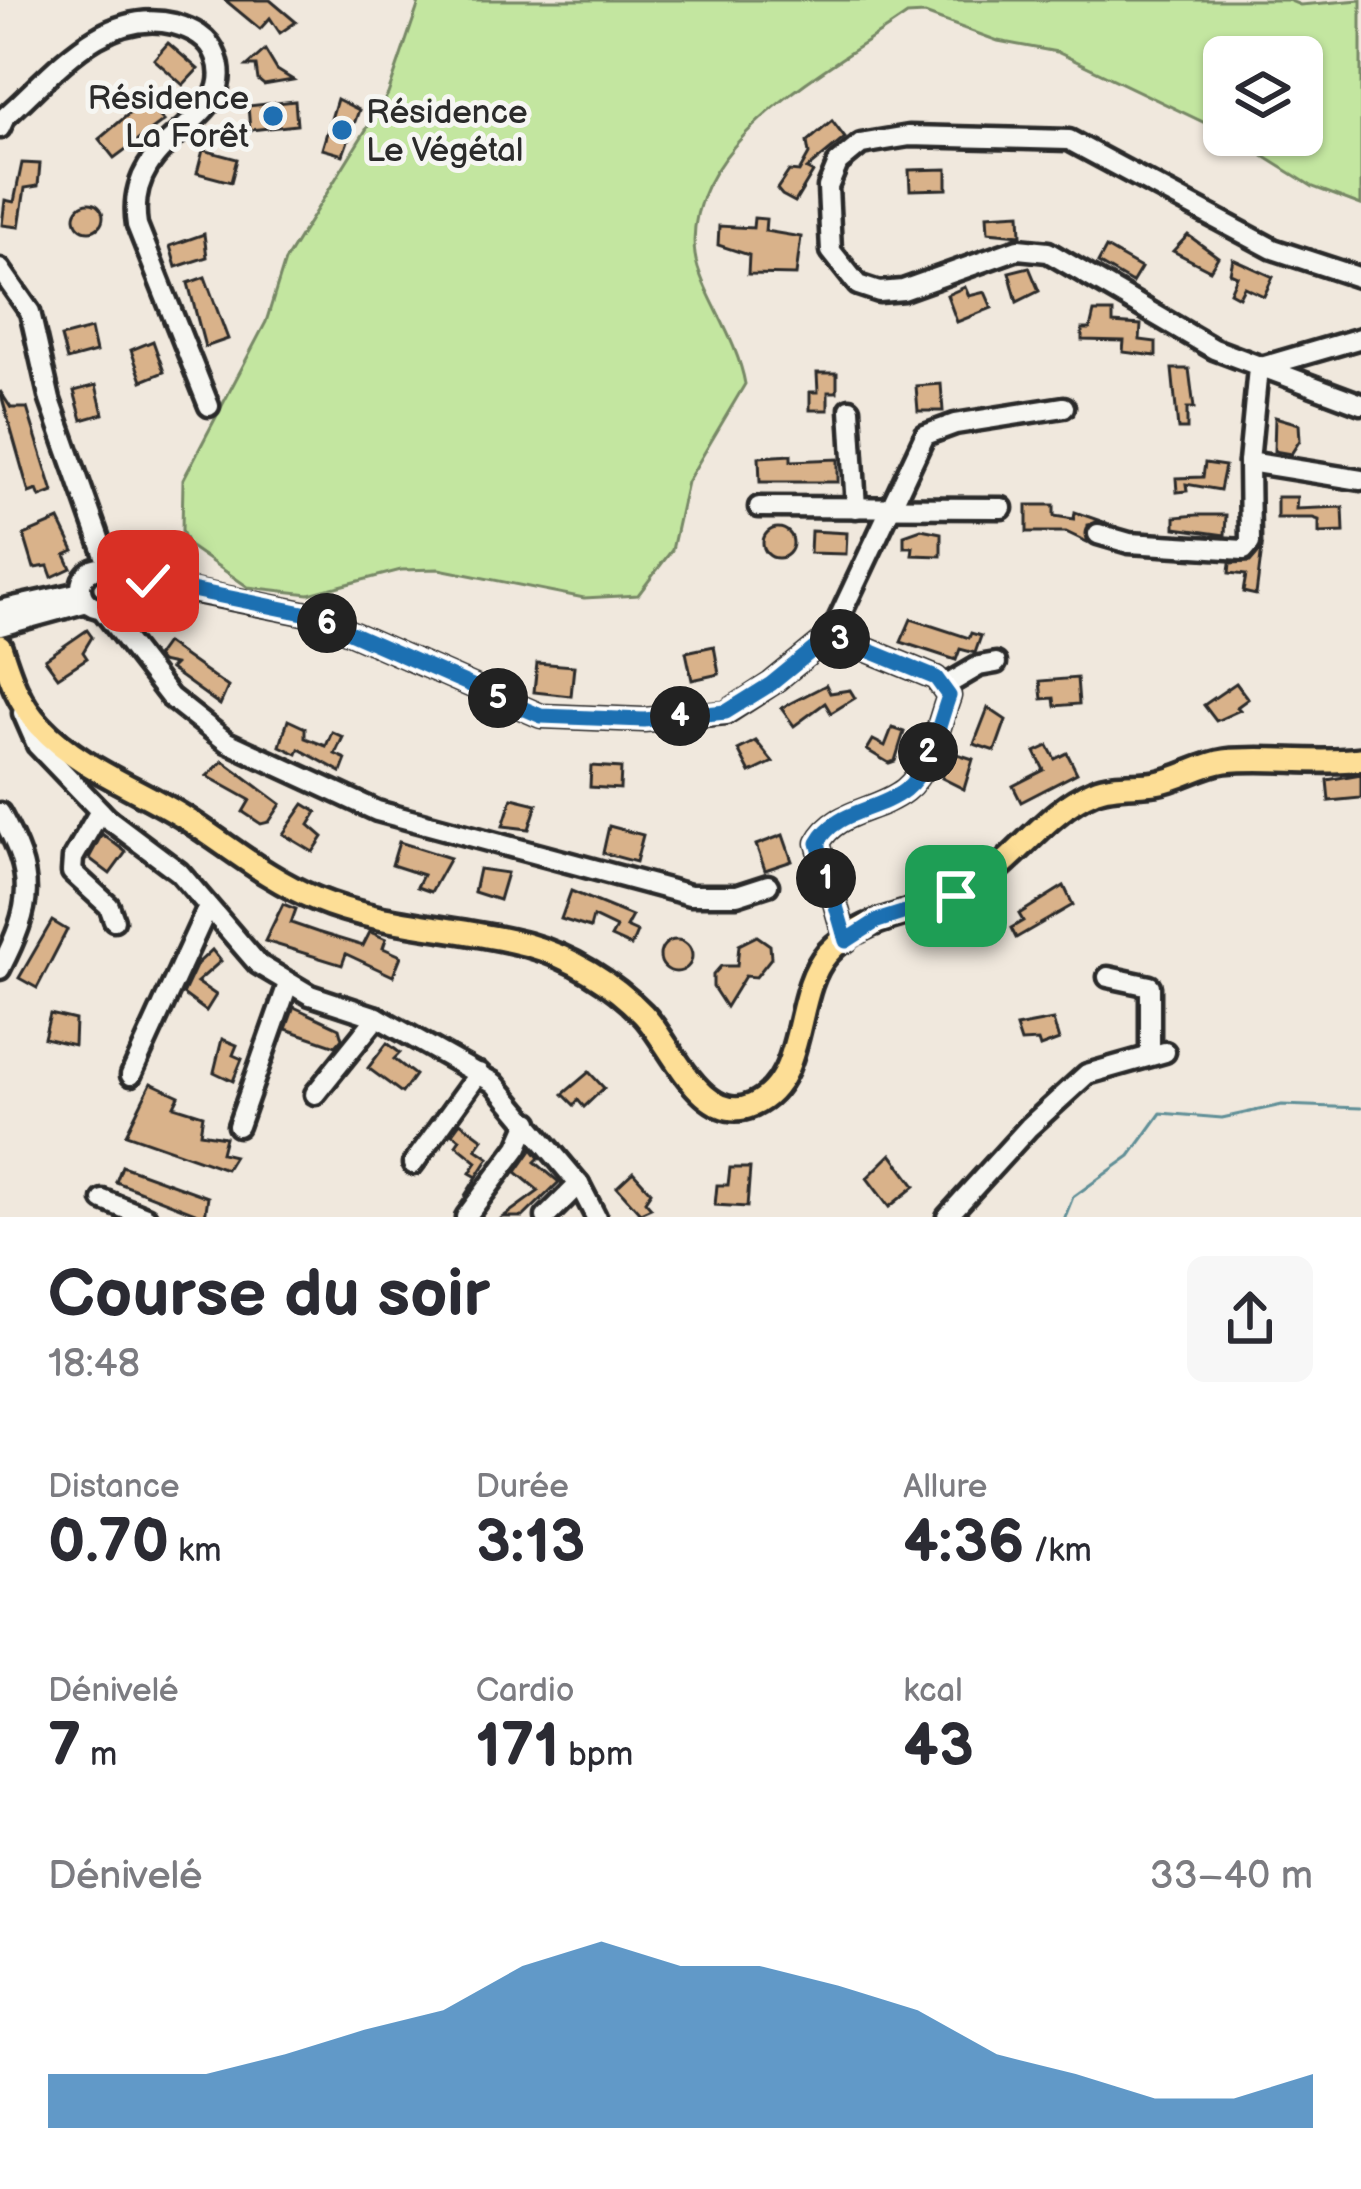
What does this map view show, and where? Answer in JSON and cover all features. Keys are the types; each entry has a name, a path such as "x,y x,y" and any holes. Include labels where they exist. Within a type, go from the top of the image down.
{"main road":[{"path":"0,646 14,692 41,728 76,757 184,818 268,876 318,901 531,946 581,964 644,1015 684,1072 716,1104 732,1109 753,1105 772,1091 795,1048 806,999 827,954 877,921 956,896 1003,870 1065,807 1097,789 1187,776 1218,762 1361,759"}],"street":[{"path":"0,128 5,117 111,27 159,20 191,28 214,50 220,73 208,107 149,158 134,202 137,225 209,406"},
{"path":"1361,278 1273,249 1069,140 909,136 861,144 838,163 828,187 831,251 857,285 880,292 903,290 1018,249 1048,252 1214,349 1361,404"},
{"path":"0,269 30,312 50,400 95,534 103,589 119,637 170,697 227,742 377,811 690,896 736,895 768,885"},
{"path":"1258,368 1361,338"},
{"path":"1098,534 1129,543 1244,550 1250,543 1249,461 1258,368"},
{"path":"0,610 148,581 308,614 541,716 644,720 726,712 771,684 831,635 886,508 925,435 955,424 1064,407"},
{"path":"850,409 856,508"},
{"path":"1249,461 1361,480"},
{"path":"759,507 1002,508"},
{"path":"0,626 103,589"},
{"path":"831,635 946,686 949,696 920,774 903,792 827,826 818,843 846,941"},
{"path":"946,686 979,666 996,663"},
{"path":"14,692 37,745 100,811 179,872 258,964 288,985 377,1017 479,1073 529,1122 579,1184 596,1217"},
{"path":"100,811 73,858 72,872 109,906 114,920"},
{"path":"0,813 22,854 29,887 22,926 0,969"},
{"path":"131,1075 207,909"},
{"path":"947,1217 1029,1127 1088,1074 1158,1053 1150,986 1108,977"},
{"path":"238,1126 288,985"},
{"path":"315,1094 377,1017"},
{"path":"413,1164 479,1073"},
{"path":"466,1217 518,1148 529,1122"},
{"path":"546,1217 579,1184"},
{"path":"103,1200 146,1217"}],"green space":[{"path":"420,0 1288,0 1300,5 1361,0 1361,205 1313,187 1264,156 1323,156 1323,36 1203,36 1203,122 1057,52 998,41 925,14 907,15 767,114 711,178 697,215 695,255 745,384 687,482 672,550 638,595 584,598 439,569 401,570 309,594 248,587 189,546 182,531 183,480 266,322 285,261 388,94"}],"building":[{"path":"225,0 270,0 296,22 280,33 270,18 260,29"},
{"path":"168,43 198,69 183,85 154,59"},
{"path":"265,50 277,70 293,80 264,85 258,80 256,66 247,66"},
{"name":"Résidence Le Végétal","path":"337,99 359,110 343,155 322,149"},
{"path":"144,101 164,121 114,158 99,139"},
{"name":"Résidence La Forêt","path":"295,101 297,125 250,130 248,106"},
{"path":"832,121 845,138 807,169 813,172 795,202 782,195 777,189 789,171 799,172 809,154 807,142"},
{"path":"203,150 237,159 231,182 197,173"},
{"path":"22,163 40,164 38,186 25,188 19,227 2,225 5,200 14,202"},
{"path":"947,169 947,189 910,190 909,170"},
{"path":"89,203 99,207 103,217 99,227 89,231 79,227 75,217 79,207"},
{"path":"1020,213 1021,235 988,232 987,215"},
{"path":"754,218 766,219 765,231 801,237 796,275 748,274 749,255 718,245 719,226 753,228"},
{"path":"204,234 207,257 176,267 170,246"},
{"path":"1188,235 1218,257 1210,270 1173,251"},
{"path":"1106,248 1141,268 1132,283 1098,263"},
{"path":"1233,259 1273,277 1264,296 1244,287 1239,297 1230,292 1237,276 1230,273"},
{"path":"1029,267 1039,291 1017,302 1009,272"},
{"path":"205,277 228,339 205,347 188,283"},
{"path":"965,287 969,296 985,292 992,308 957,322 947,295"},
{"path":"1094,312 1113,312 1113,323 1141,325 1140,340 1156,342 1156,356 1123,352 1124,341 1082,340 1082,329 1090,329"},
{"path":"91,329 96,352 67,360 61,337"},
{"path":"153,341 164,372 142,381 131,350"},
{"path":"1172,369 1189,369 1194,408 1187,408 1187,429 1178,429"},
{"path":"817,373 837,373 837,392 828,392 828,410 810,410 810,392 818,392"},
{"path":"941,384 943,411 918,411 916,386"},
{"path":"96,385 103,414 82,420 74,391"},
{"path":"0,391 11,408 27,408 53,492 40,497 37,490 29,493"},
{"path":"1275,417 1299,424 1300,440 1291,454 1274,451"},
{"path":"791,455 791,461 838,459 838,482 760,482 759,457"},
{"path":"1205,463 1225,466 1220,490 1186,484 1187,491 1177,492 1176,478 1203,477"},
{"path":"1277,497 1297,497 1296,509 1343,507 1344,532 1319,533 1319,520 1313,518 1277,518"},
{"path":"1027,505 1054,505 1054,516 1074,519 1075,512 1104,522 1088,525 1087,542 1066,532 1027,532"},
{"path":"1226,515 1225,535 1175,528 1175,517"},
{"path":"59,520 74,551 65,555 71,568 52,577 48,566 34,568 24,535"},
{"path":"778,528 789,532 793,543 789,554 778,558 767,554 763,543 767,532"},
{"path":"921,529 941,533 941,556 912,555 913,547 904,547 904,535"},
{"path":"811,531 847,533 846,554 810,553"},
{"path":"1262,548 1256,595 1243,592 1246,575 1229,573 1230,563 1250,562"},
{"path":"911,619 969,638 971,633 981,636 975,653 960,649 956,660 901,642"},
{"path":"87,630 92,637 83,652 87,658 58,677 45,659"},
{"path":"166,643 228,687 220,705 170,669 174,665 160,662 156,657"},
{"path":"714,646 719,674 692,680 686,652"},
{"path":"537,663 574,666 571,696 534,692"},
{"path":"1077,678 1079,704 1055,706 1054,698 1042,699 1040,681"},
{"path":"1236,683 1248,699 1237,707 1240,710 1216,721 1204,705"},
{"path":"826,685 830,693 850,690 855,698 831,713 825,703 794,726 781,708"},
{"path":"988,708 1006,720 995,751 974,744"},
{"path":"288,720 305,728 305,738 326,746 332,732 343,737 335,754 346,759 341,772 299,749 297,754 280,746"},
{"path":"892,728 904,732 895,761 889,763 867,750 873,740 885,746"},
{"path":"756,741 773,762 750,773 738,750"},
{"path":"1048,746 1055,759 1067,753 1077,773 1021,802 1013,786 1044,770 1035,752"},
{"path":"951,752 973,759 964,789 942,778"},
{"path":"223,761 281,804 269,822 261,824 243,812 250,800 207,776"},
{"path":"591,766 621,768 620,789 590,787"},
{"path":"1361,774 1361,798 1329,801 1327,780"},
{"path":"512,798 537,804 529,829 503,826"},
{"path":"304,804 317,812 309,825 323,837 313,852 283,834"},
{"path":"609,826 643,835 636,862 603,853"},
{"path":"102,834 126,852 110,874 89,858"},
{"path":"783,835 792,861 765,870 756,845"},
{"path":"399,842 450,858 431,892 417,887 423,875 392,865"},
{"path":"479,869 507,873 499,900 474,892"},
{"path":"1064,886 1073,905 1016,938 1011,928 1023,921 1019,914"},
{"path":"571,891 632,916 626,927 637,932 631,946 611,937 616,928 593,917 590,928 561,919"},
{"path":"283,904 296,909 291,923 317,932 363,946 370,932 386,939 383,948 401,956 393,976 346,954 342,965 265,941"},
{"path":"52,921 67,930 37,988 19,978"},
{"path":"757,936 770,945 771,958 756,977 745,976 726,1007 713,987 713,975 721,966 737,966 739,945"},
{"path":"676,940 687,945 692,956 687,967 676,972 665,967 660,956 665,945"},
{"path":"212,950 221,961 197,982 216,995 206,1011 183,994 197,964"},
{"path":"294,1007 339,1028 342,1039 336,1046 286,1029"},
{"path":"50,1014 75,1020 74,1045 44,1038"},
{"path":"1053,1020 1059,1040 1040,1047 1038,1041 1021,1042 1016,1027"},
{"path":"222,1039 237,1045 233,1055 242,1059 233,1081 214,1072"},
{"path":"387,1043 400,1053 394,1059 415,1075 402,1093 368,1068"},
{"path":"589,1072 604,1088 584,1107 578,1100 574,1105 563,1094"},
{"path":"151,1083 179,1096 174,1106 203,1115 200,1133 225,1137 221,1153 234,1156 226,1169 126,1134"},
{"path":"460,1122 483,1139 476,1149 489,1158 477,1177 470,1173 477,1162 456,1145 460,1139 452,1133"},
{"path":"532,1149 539,1158 535,1162 559,1182 523,1217 503,1217 539,1191 516,1172"},
{"path":"891,1154 915,1186 889,1207 867,1178"},
{"path":"122,1166 208,1197 205,1217 116,1182"},
{"path":"730,1168 750,1168 747,1207 715,1205 717,1185 728,1185"},
{"path":"633,1172 651,1192 645,1201 651,1208 640,1213 617,1187"}],"waterway":[{"path":"1065,1217 1073,1197 1130,1156 1161,1113 1222,1118 1282,1105 1361,1108"}],"place":[{"name":"Résidence La Forêt","path":"273,116"},
{"name":"Résidence Le Végétal","path":"342,130"}],"route":[{"path":"148,581 308,614 541,716 644,720 726,712 771,684 831,635 936,678 949,696 920,774 903,792 827,826 818,843 846,941 877,921 956,896"}]}
